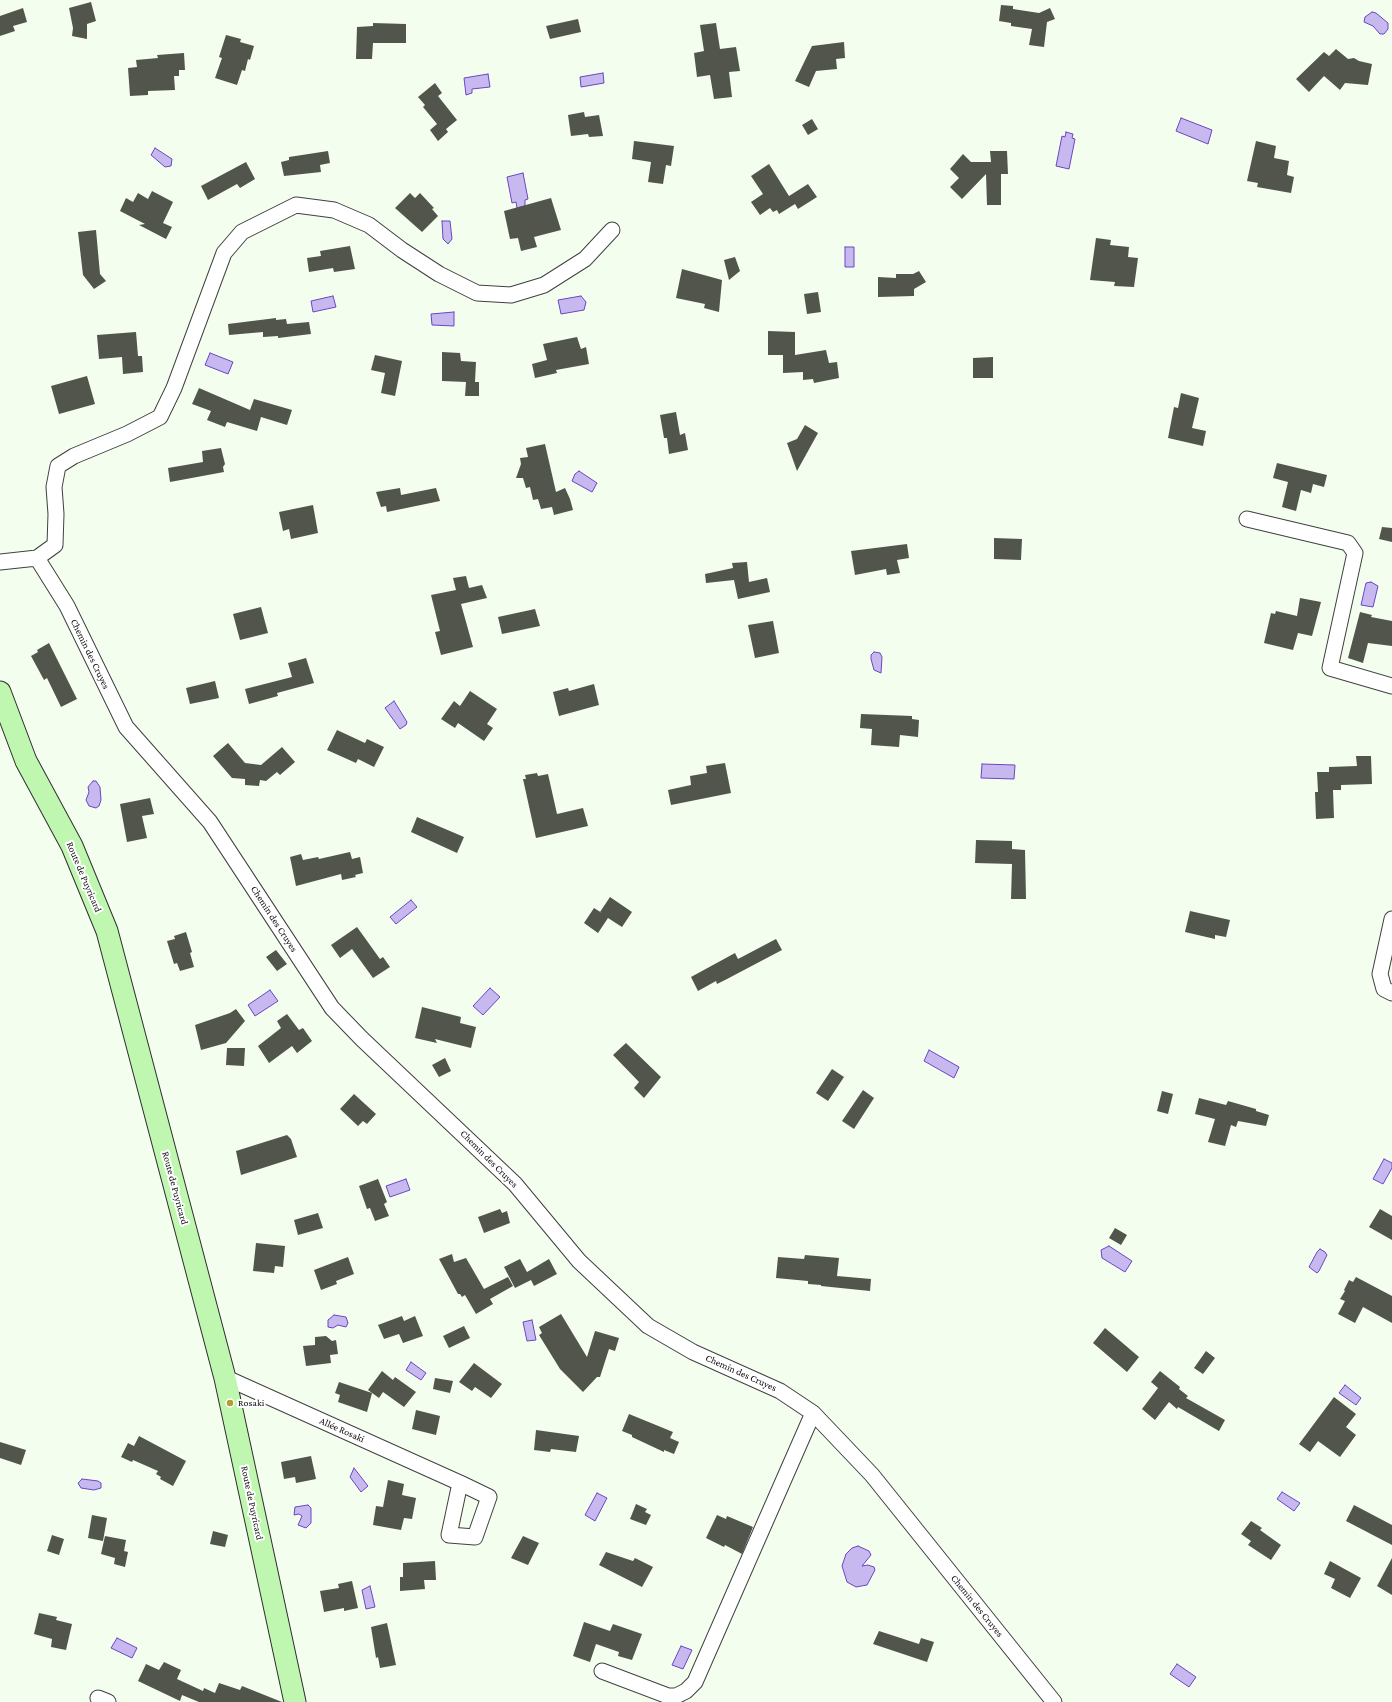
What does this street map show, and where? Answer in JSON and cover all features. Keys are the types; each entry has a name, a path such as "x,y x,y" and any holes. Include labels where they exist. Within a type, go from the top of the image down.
{"main road":[{"name":"Route de Puyricard","path":"0,692 26,761 72,846 107,931 225,1378 296,1702"}],"street":[{"path":"0,562 37,558 55,545 56,514 54,487 58,466 74,456 127,434 160,416 174,388 224,253 242,232 296,205 334,210 369,225 402,250 477,293 511,295 544,285 585,259 612,230"},
{"path":"1247,519 1348,543 1355,553 1330,668 1392,686"},
{"name":"Chemin des Cruyes","path":"37,558 67,606 126,727 210,822 332,1008 362,1039 515,1184 578,1261 648,1326 693,1352 780,1391 813,1412 872,1475 1054,1702"},
{"path":"1392,919 1380,974 1384,989 1392,993"},
{"name":"Allée Rosaki","path":"225,1378 460,1483"},
{"path":"602,1671 668,1696 676,1696 686,1691 695,1682 813,1412"}],"shaded area":[{"path":"1372,12 1376,13 1388,23 1388,29 1384,34 1380,34 1373,26 1364,22 1365,17"},
{"path":"603,73 604,83 581,87 580,77"},
{"path":"488,74 490,87 472,89 472,93 466,95 464,78"},
{"path":"1181,118 1212,130 1208,144 1176,131"},
{"path":"1066,132 1073,134 1072,138 1075,139 1069,169 1056,166 1062,136 1065,137"},
{"path":"155,148 172,159 171,166 165,167 151,155"},
{"path":"523,173 528,199 525,200 525,206 517,208 516,202 512,203 507,177"},
{"path":"442,221 450,221 452,239 448,244 443,239"},
{"path":"845,247 854,247 854,267 845,267"},
{"path":"333,296 336,307 313,312 311,301"},
{"path":"581,296 586,302 584,310 561,314 558,300"},
{"path":"454,312 454,326 432,325 431,314"},
{"path":"210,353 233,362 228,374 205,365"},
{"path":"579,471 597,483 592,492 572,481 575,474"},
{"path":"1371,582 1378,586 1373,607 1361,605 1366,583"},
{"path":"874,652 880,653 882,657 881,673 874,670 871,655"},
{"path":"394,701 407,722 406,725 400,729 385,708"},
{"path":"982,764 1015,765 1014,779 981,778"},
{"path":"93,781 96,781 100,787 101,800 99,806 96,808 89,806 86,800 89,792 88,787"},
{"path":"411,900 417,907 396,924 390,917"},
{"path":"490,988 500,997 483,1015 473,1006"},
{"path":"270,990 278,1001 255,1016 248,1005"},
{"path":"929,1050 959,1067 954,1078 924,1061"},
{"path":"1384,1159 1392,1163 1392,1168 1383,1184 1373,1179"},
{"path":"406,1179 410,1190 390,1197 386,1186"},
{"path":"1109,1246 1132,1261 1125,1272 1102,1258 1101,1250"},
{"path":"1320,1249 1327,1255 1317,1273 1309,1267"},
{"path":"334,1315 346,1317 348,1323 346,1327 338,1325 333,1328 328,1327 328,1320"},
{"path":"532,1320 536,1340 527,1341 523,1322"},
{"path":"411,1362 426,1373 421,1380 406,1370"},
{"path":"1345,1385 1361,1398 1356,1405 1339,1393"},
{"path":"354,1468 368,1486 361,1492 350,1477"},
{"path":"82,1479 98,1481 101,1483 101,1488 94,1490 81,1488 78,1483"},
{"path":"1282,1492 1300,1503 1294,1511 1277,1499"},
{"path":"597,1493 607,1498 595,1521 585,1515"},
{"path":"308,1505 311,1508 311,1523 306,1528 298,1525 302,1516 299,1514 294,1515 295,1507"},
{"path":"858,1546 869,1551 871,1555 862,1566 868,1565 874,1567 875,1570 867,1585 856,1587 847,1582 842,1566 846,1554 852,1548"},
{"path":"370,1586 375,1607 366,1609 362,1590"},
{"path":"117,1638 137,1648 132,1658 111,1648"},
{"path":"681,1646 692,1650 683,1669 672,1665"},
{"path":"1177,1664 1196,1677 1189,1687 1170,1674"}],"building":[{"path":"91,2 96,21 87,24 87,39 72,36 73,28 69,8"},
{"path":"1001,5 1013,6 1013,9 1039,13 1050,8 1055,19 1047,22 1044,47 1029,45 1032,29 1011,26 1011,23 999,21"},
{"path":"23,8 27,22 13,26 15,31 0,36 0,16"},
{"path":"578,19 581,32 550,39 546,26"},
{"path":"373,23 406,24 406,43 373,43 372,59 356,59 357,27 373,26"},
{"path":"716,23 720,49 736,47 740,71 729,72 732,97 714,99 710,75 697,77 694,53 704,51 700,25"},
{"path":"226,35 241,39 240,42 254,46 250,60 248,59 245,71 242,70 237,85 215,78 222,58 219,57"},
{"path":"844,42 845,58 836,59 837,69 816,71 809,87 795,81 812,46"},
{"path":"1336,49 1348,59 1354,58 1359,61 1372,64 1368,85 1345,83 1340,90 1324,76 1309,92 1296,79 1324,52 1329,56"},
{"path":"184,53 185,70 179,70 179,76 174,76 175,90 148,91 148,95 130,96 128,68 137,67 136,60 158,58 157,55"},
{"path":"435,83 442,93 438,96 457,120 446,129 448,132 438,141 430,130 437,124 423,107 425,105 418,97"},
{"path":"584,112 585,117 599,115 603,136 589,137 588,134 571,136 568,115"},
{"path":"812,119 818,129 808,135 802,125"},
{"path":"634,141 674,146 671,166 666,165 663,184 648,182 651,162 632,159"},
{"path":"1256,141 1276,146 1274,158 1289,161 1287,175 1294,177 1291,193 1257,187 1258,183 1247,181"},
{"path":"328,151 330,163 320,165 321,172 284,176 281,162 289,160 289,157"},
{"path":"990,151 1007,151 1008,174 1001,174 1001,205 987,205 986,174 962,199 950,187 959,178 950,169 963,154 971,162 991,162"},
{"path":"246,162 255,179 240,188 237,184 208,200 201,186"},
{"path":"769,164 789,196 808,184 817,197 798,209 795,204 779,214 777,210 773,212 770,208 760,215 751,202 763,194 751,176"},
{"path":"152,191 173,202 163,223 172,227 166,239 139,225 145,224 120,211 126,198 133,202 138,193 148,199"},
{"path":"410,193 415,198 420,193 434,208 432,209 438,216 422,232 395,208"},
{"path":"551,198 561,230 534,237 537,247 521,251 518,238 510,239 504,211"},
{"path":"96,230 100,274 106,281 94,289 83,275 78,232"},
{"path":"1096,238 1111,240 1110,245 1129,247 1128,257 1138,258 1134,287 1114,286 1115,282 1090,280"},
{"path":"350,246 355,269 334,272 333,268 309,272 307,258 321,256 320,251"},
{"path":"735,257 740,271 729,280 724,260"},
{"path":"682,269 722,280 719,312 704,308 705,304 676,298"},
{"path":"919,271 926,282 914,289 914,296 878,297 878,277 896,278 896,274 913,274"},
{"path":"818,292 821,312 807,314 804,294"},
{"path":"276,318 276,320 286,319 287,324 309,322 311,334 278,338 278,336 263,337 263,332 229,335 228,324"},
{"path":"768,331 795,332 795,355 826,350 829,363 837,362 839,378 814,383 813,379 803,380 803,372 783,373 783,355 768,355"},
{"path":"136,332 138,356 142,356 143,372 123,374 122,357 99,359 97,335"},
{"path":"577,337 581,349 586,347 589,364 556,370 557,373 535,378 532,364 547,360 543,344"},
{"path":"442,352 460,353 461,361 476,362 475,382 479,382 479,396 465,396 466,382 442,381"},
{"path":"375,355 402,361 395,396 381,393 385,373 371,370"},
{"path":"993,357 993,378 973,378 973,358"},
{"path":"87,376 95,404 59,414 51,386"},
{"path":"199,388 250,410 254,399 292,410 287,425 261,417 257,431 227,422 225,427 207,420 211,411 192,404"},
{"path":"1181,393 1199,398 1192,428 1206,431 1203,446 1168,438 1174,407 1178,408"},
{"path":"676,412 680,435 685,433 688,450 669,454 667,438 664,438 660,415"},
{"path":"805,425 818,433 797,471 787,443 797,439"},
{"path":"545,444 556,492 565,488 573,510 554,515 552,507 541,509 538,499 533,500 530,487 526,488 523,478 516,478 521,464 520,458 528,457 526,448"},
{"path":"221,448 225,464 223,467 224,472 170,482 168,468 203,462 202,451"},
{"path":"1277,463 1327,475 1324,487 1313,484 1311,493 1301,490 1296,511 1282,507 1288,482 1273,478"},
{"path":"400,488 401,495 436,488 440,501 387,512 386,506 381,507 376,492"},
{"path":"313,505 318,533 291,539 289,529 283,531 279,512"},
{"path":"1382,527 1392,528 1392,542 1379,539"},
{"path":"994,538 1022,539 1021,560 994,559"},
{"path":"907,544 909,558 897,560 900,573 887,575 886,569 855,575 851,551"},
{"path":"747,562 749,582 767,578 770,592 738,599 734,580 706,583 705,574 733,568 732,563"},
{"path":"466,576 469,588 482,585 487,598 461,604 473,647 441,655 435,632 440,631 431,595 456,590 453,578"},
{"path":"1300,598 1321,602 1312,636 1298,633 1293,650 1264,643 1271,613 1275,614 1276,611 1297,616"},
{"path":"261,607 268,633 240,640 233,614"},
{"path":"535,609 540,626 502,634 498,617"},
{"path":"1360,612 1372,615 1371,617 1392,621 1392,646 1368,643 1363,663 1348,658"},
{"path":"773,621 779,653 755,658 748,625"},
{"path":"49,643 77,699 61,707 47,678 44,680 31,656 38,652 37,650"},
{"path":"306,658 314,683 277,693 278,696 249,704 245,689 292,677 288,663"},
{"path":"215,681 219,698 190,704 186,688"},
{"path":"594,684 599,705 559,716 553,692 568,688 569,691"},
{"path":"470,691 497,709 487,724 493,728 484,741 458,723 455,728 441,719 454,701 460,706"},
{"path":"861,714 912,716 912,719 919,720 918,737 900,735 899,747 871,745 872,729 860,728"},
{"path":"337,730 365,743 367,739 384,747 374,767 358,759 356,763 327,750"},
{"path":"228,743 245,763 261,765 282,747 295,762 280,775 277,772 266,781 260,780 259,786 245,785 245,779 232,778 213,756"},
{"path":"1356,756 1371,756 1372,784 1341,785 1341,790 1333,790 1334,818 1316,819 1315,792 1318,792 1317,772 1329,772 1329,767 1357,766"},
{"path":"725,763 731,793 671,805 668,790 691,785 690,776 707,773 706,766"},
{"path":"537,773 538,776 548,774 557,814 583,808 588,826 536,838 523,779 526,779 525,775"},
{"path":"150,798 154,814 142,816 147,838 127,842 120,804"},
{"path":"417,817 464,837 457,853 411,832"},
{"path":"976,840 1012,841 1012,849 1025,850 1026,899 1011,899 1012,864 975,863"},
{"path":"350,852 352,859 360,857 363,873 355,875 356,877 342,880 341,874 296,886 290,857 301,854 303,860 318,857 319,859"},
{"path":"610,897 632,912 622,927 608,918 598,933 584,923 594,908 600,912"},
{"path":"1190,911 1230,920 1226,937 1215,935 1215,939 1185,932"},
{"path":"357,927 380,959 383,957 390,967 373,978 352,949 340,958 331,945"},
{"path":"186,932 192,952 190,953 194,967 180,971 177,963 174,964 167,941 175,939 174,936"},
{"path":"776,939 782,950 717,984 716,981 698,991 691,977 735,953 738,959"},
{"path":"276,950 287,964 277,971 266,957"},
{"path":"422,1007 461,1017 460,1023 476,1027 471,1048 435,1039 437,1043 415,1038"},
{"path":"236,1009 245,1021 226,1043 201,1050 195,1025 230,1013"},
{"path":"287,1014 299,1030 303,1028 312,1041 297,1053 292,1046 269,1063 258,1046 281,1028 277,1021"},
{"path":"626,1043 661,1077 644,1098 634,1088 639,1082 613,1055"},
{"path":"227,1048 245,1048 244,1066 226,1065"},
{"path":"445,1058 451,1071 439,1077 432,1065"},
{"path":"832,1069 844,1077 828,1101 816,1093"},
{"path":"863,1090 874,1098 854,1129 842,1121"},
{"path":"1162,1091 1173,1094 1168,1114 1157,1111"},
{"path":"354,1094 376,1114 367,1124 363,1121 358,1126 340,1109"},
{"path":"1199,1098 1226,1105 1228,1101 1256,1109 1256,1111 1269,1115 1266,1126 1238,1121 1236,1127 1231,1125 1225,1146 1208,1142 1215,1119 1195,1114"},
{"path":"287,1135 291,1139 297,1157 241,1175 236,1151"},
{"path":"378,1179 387,1202 384,1204 389,1216 375,1221 370,1208 367,1209 359,1186"},
{"path":"500,1209 502,1213 507,1211 510,1223 484,1233 478,1217"},
{"path":"1380,1209 1392,1216 1392,1240 1369,1227"},
{"path":"318,1213 323,1228 298,1235 294,1220"},
{"path":"1115,1228 1127,1235 1121,1245 1109,1238"},
{"path":"256,1243 285,1246 283,1267 275,1266 274,1273 253,1271"},
{"path":"452,1254 454,1262 466,1258 484,1289 508,1277 513,1286 490,1299 493,1304 476,1314 465,1295 462,1297 458,1294 439,1259"},
{"path":"805,1255 839,1258 837,1276 871,1279 870,1291 821,1286 808,1284 808,1281 776,1278 778,1257 804,1259"},
{"path":"348,1257 354,1274 336,1281 337,1284 321,1290 314,1270"},
{"path":"520,1259 527,1272 549,1259 557,1274 534,1286 531,1280 515,1288 504,1267"},
{"path":"1356,1277 1392,1296 1392,1323 1363,1307 1355,1323 1338,1314 1345,1301 1340,1299 1345,1291 1344,1290 1349,1280 1353,1282"},
{"path":"561,1314 587,1357 595,1331 619,1338 615,1351 609,1349 600,1377 597,1377 583,1392 560,1369 539,1335 542,1333 539,1327"},
{"path":"402,1316 404,1321 415,1316 423,1336 403,1343 399,1334 384,1339 378,1325"},
{"path":"464,1326 470,1338 449,1348 443,1336"},
{"path":"1105,1328 1139,1357 1127,1372 1093,1343"},
{"path":"326,1336 332,1341 336,1340 338,1354 330,1355 331,1363 306,1366 303,1346 315,1345 315,1337"},
{"path":"1206,1351 1215,1358 1203,1374 1194,1368"},
{"path":"474,1363 502,1384 491,1398 475,1387 472,1391 459,1382"},
{"path":"382,1371 393,1380 395,1377 416,1392 404,1407 383,1392 379,1398 368,1390"},
{"path":"1160,1371 1180,1387 1179,1389 1188,1396 1186,1398 1225,1420 1219,1431 1178,1407 1177,1409 1169,1402 1155,1420 1142,1409 1158,1388 1151,1382"},
{"path":"435,1378 453,1381 450,1393 433,1389"},
{"path":"339,1382 372,1393 367,1412 338,1402 340,1395 335,1393"},
{"path":"1334,1397 1356,1414 1346,1427 1356,1435 1340,1457 1318,1441 1310,1452 1299,1444"},
{"path":"416,1410 440,1416 436,1435 412,1429"},
{"path":"629,1414 673,1432 670,1438 679,1442 674,1454 664,1450 664,1452 622,1431"},
{"path":"536,1430 579,1436 576,1452 551,1449 550,1452 534,1450"},
{"path":"139,1436 186,1461 173,1486 160,1479 161,1477 156,1474 158,1471 133,1460 132,1462 121,1457 128,1443 134,1446"},
{"path":"0,1442 26,1450 21,1465 0,1458"},
{"path":"311,1456 316,1479 296,1483 295,1477 284,1479 281,1462"},
{"path":"388,1480 404,1484 402,1495 416,1498 412,1519 404,1518 401,1530 373,1525 376,1506 383,1507"},
{"path":"636,1504 647,1509 645,1512 651,1515 646,1525 630,1519"},
{"path":"1354,1505 1392,1525 1392,1545 1346,1521"},
{"path":"92,1515 107,1518 103,1541 88,1538"},
{"path":"717,1515 726,1519 727,1516 753,1527 742,1554 725,1545 724,1547 706,1538"},
{"path":"1251,1521 1262,1528 1260,1530 1281,1545 1271,1560 1248,1545 1251,1541 1241,1534"},
{"path":"213,1531 228,1535 225,1547 210,1544"},
{"path":"52,1535 64,1539 59,1555 47,1551"},
{"path":"105,1536 126,1540 124,1551 128,1552 125,1567 114,1564 115,1558 101,1554"},
{"path":"523,1536 539,1543 528,1565 511,1558"},
{"path":"606,1552 633,1561 635,1558 653,1567 642,1587 599,1565"},
{"path":"1392,1558 1392,1595 1377,1586"},
{"path":"435,1561 436,1580 424,1580 425,1589 400,1591 400,1577 403,1577 403,1563"},
{"path":"1330,1561 1361,1578 1350,1598 1331,1588 1335,1579 1324,1574"},
{"path":"352,1581 358,1608 344,1611 344,1608 324,1612 320,1591 339,1588 338,1584"},
{"path":"39,1613 57,1617 56,1620 72,1624 66,1650 51,1647 52,1639 34,1634"},
{"path":"584,1622 610,1631 613,1624 642,1634 632,1660 618,1656 619,1652 596,1644 590,1662 573,1656"},
{"path":"387,1623 396,1665 380,1668 378,1657 376,1658 371,1627"},
{"path":"879,1631 919,1644 921,1638 934,1642 927,1662 873,1644"},
{"path":"164,1662 181,1670 177,1679 203,1691 204,1688 215,1693 219,1683 240,1690 242,1686 282,1702 199,1702 182,1695 180,1701 138,1681 146,1664 159,1670"}],"place":[{"name":"Rosaki","path":"230,1403"}]}
